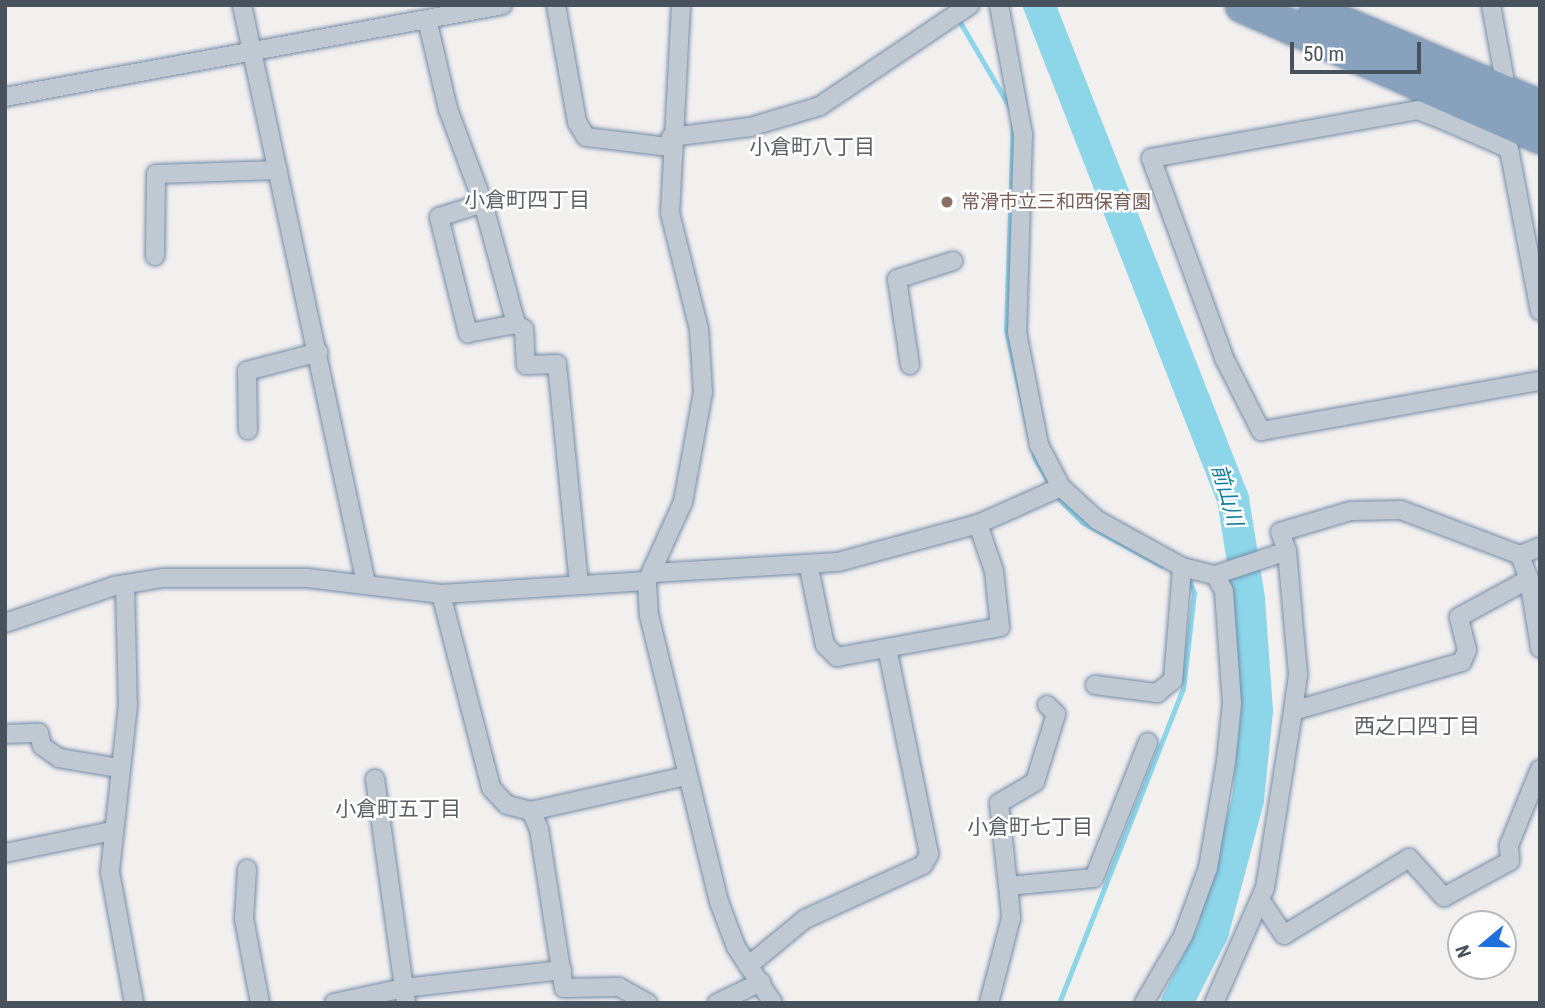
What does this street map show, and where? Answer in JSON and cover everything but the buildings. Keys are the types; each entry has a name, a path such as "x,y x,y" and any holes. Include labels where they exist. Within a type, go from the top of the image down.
{"highway":[{"path":"1242,5 1446,108 1540,136"},
{"path":"1301,5 1540,107"}],"street":[{"path":"242,5 319,352 366,583"},
{"path":"5,97 503,5"},
{"path":"556,5 577,122 586,137 670,142 750,127 820,106 970,5"},
{"path":"681,5 670,142 670,213 699,329 703,392 692,472 650,577 649,618 719,902 748,965 774,1003"},
{"path":"999,5 1023,134 1017,332 1039,445 1061,487 1097,520 1182,567 1218,574 1280,553"},
{"path":"1490,5 1504,76 1499,91"},
{"path":"427,19 448,109 483,203 516,324"},
{"path":"1540,311 1509,149 1446,108 1418,110 1151,158 1224,358 1261,431 1540,381"},
{"path":"155,256 156,174 278,170"},
{"path":"483,203 439,217 468,333 516,324 524,329 526,365 556,364 579,585"},
{"path":"910,365 897,279 953,261"},
{"path":"248,430 247,371 319,352"},
{"path":"5,623 125,583 218,576 366,583 441,594 579,585 650,577 809,568 978,524 1061,487"},
{"path":"1214,1003 1261,901 1276,841 1298,675 1279,533 1303,522 1351,511 1402,510 1520,555 1540,547"},
{"path":"809,568 827,652 888,653 1000,627 994,571 978,524"},
{"path":"1520,555 1529,579 1540,648"},
{"path":"1095,685 1157,693 1173,680 1182,567"},
{"path":"1144,1003 1183,936 1208,868 1226,762 1232,703 1224,590 1218,574"},
{"path":"1293,711 1462,662 1467,650 1459,617 1529,579"},
{"path":"125,583 130,669 110,872 134,1003"},
{"path":"441,594 491,788 507,805 531,811 686,776"},
{"path":"748,965 805,919 923,865 929,854 888,653"},
{"path":"989,1003 1011,918 999,803 1035,782 1056,714 1046,705"},
{"path":"5,734 39,733 42,746 60,758 119,768"},
{"path":"1008,886 1094,878 1148,742"},
{"path":"1261,901 1284,935 1409,858 1444,897 1510,860 1509,845 1540,769"},
{"path":"375,779 405,995"},
{"path":"531,811 540,829 564,988 619,987 648,1003"},
{"path":"5,853 112,831"},
{"path":"247,869 244,919 260,1003"},
{"path":"334,1003 405,995 562,970"},
{"path":"717,1003 761,982"}],"waterway":[{"path":"950,5 1012,111"},
{"name":"前山川","path":"1039,5 1233,499 1249,599 1257,711 1248,800 1213,932 1177,1003"},
{"path":"1013,121 1006,330 1035,459 1059,499 1082,522 1162,566"},
{"path":"1059,1003 1183,689 1194,593 1187,576"}],"place":[{"name":"常滑市立三和西保育園","path":"947,202"}],"district":[{"name":"小倉町八丁目","path":"812,147"},
{"name":"小倉町四丁目","path":"527,200"},
{"name":"西之口四丁目","path":"1417,726"},
{"name":"小倉町五丁目","path":"398,809"},
{"name":"小倉町七丁目","path":"1030,827"}]}
